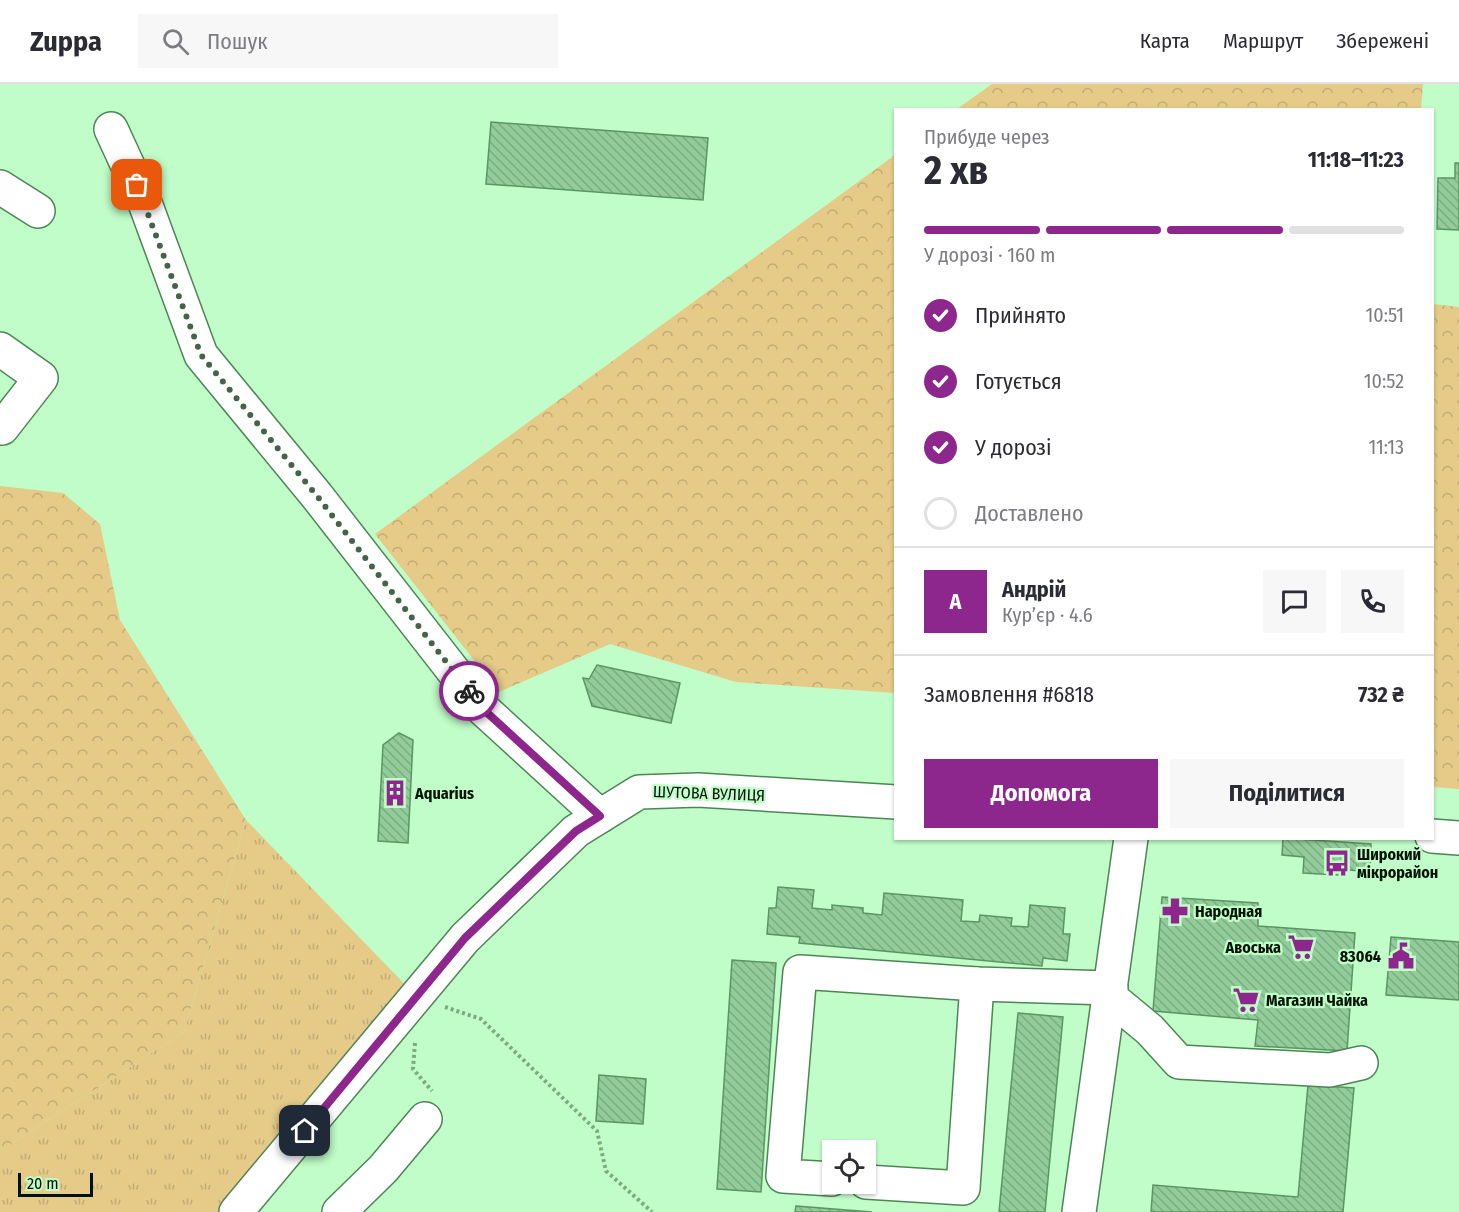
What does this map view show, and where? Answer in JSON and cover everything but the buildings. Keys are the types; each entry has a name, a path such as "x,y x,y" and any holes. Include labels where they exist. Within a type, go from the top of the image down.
{"street":[{"path":"111,129 145,203 201,355 317,496 483,709 600,816"},
{"path":"0,186 38,211"},
{"path":"0,349 41,378 2,428 0,426"},
{"name":"ШУТОВА ВУЛИЦЯ","path":"236,1212 418,998 465,938 576,831 600,816 639,792 698,790 894,802"},
{"path":"1434,836 1459,838"},
{"path":"1079,1212 1131,840"},
{"path":"822,1178 783,1176 800,972 1110,992 1150,1030 1179,1062 1330,1070 1361,1063"},
{"path":"876,1183 963,1188 977,984"},
{"path":"339,1212 383,1169 425,1119"}],"path":[{"path":"418,998 481,1019 597,1131 606,1171 652,1212"}],"green space":[{"path":"992,84 1423,84 1421,108 958,108"},
{"path":"894,156 894,693 736,682 610,644 499,692 375,534"},
{"path":"1434,304 1459,307 1459,789 1434,787"},
{"path":"0,486 63,493 100,524 120,620 246,820 184,1032 0,1151"},
{"path":"246,820 418,998 236,1212 0,1212 0,1151 184,1032"}],"way so far":[{"path":"137,185 201,355 317,496 469,691"}],"place":[{"name":"Aquarius","path":"395,793"},
{"name":"Широкий мікрорайон","path":"1337,863"},
{"name":"Народная","path":"1175,911"},
{"name":"Авоська","path":"1301,947"},
{"name":"83064","path":"1401,956"},
{"name":"Магазин Чайка","path":"1246,1000"}],"route":[{"path":"305,1131 418,998 465,938 576,831 600,816 483,709 469,691"}]}
